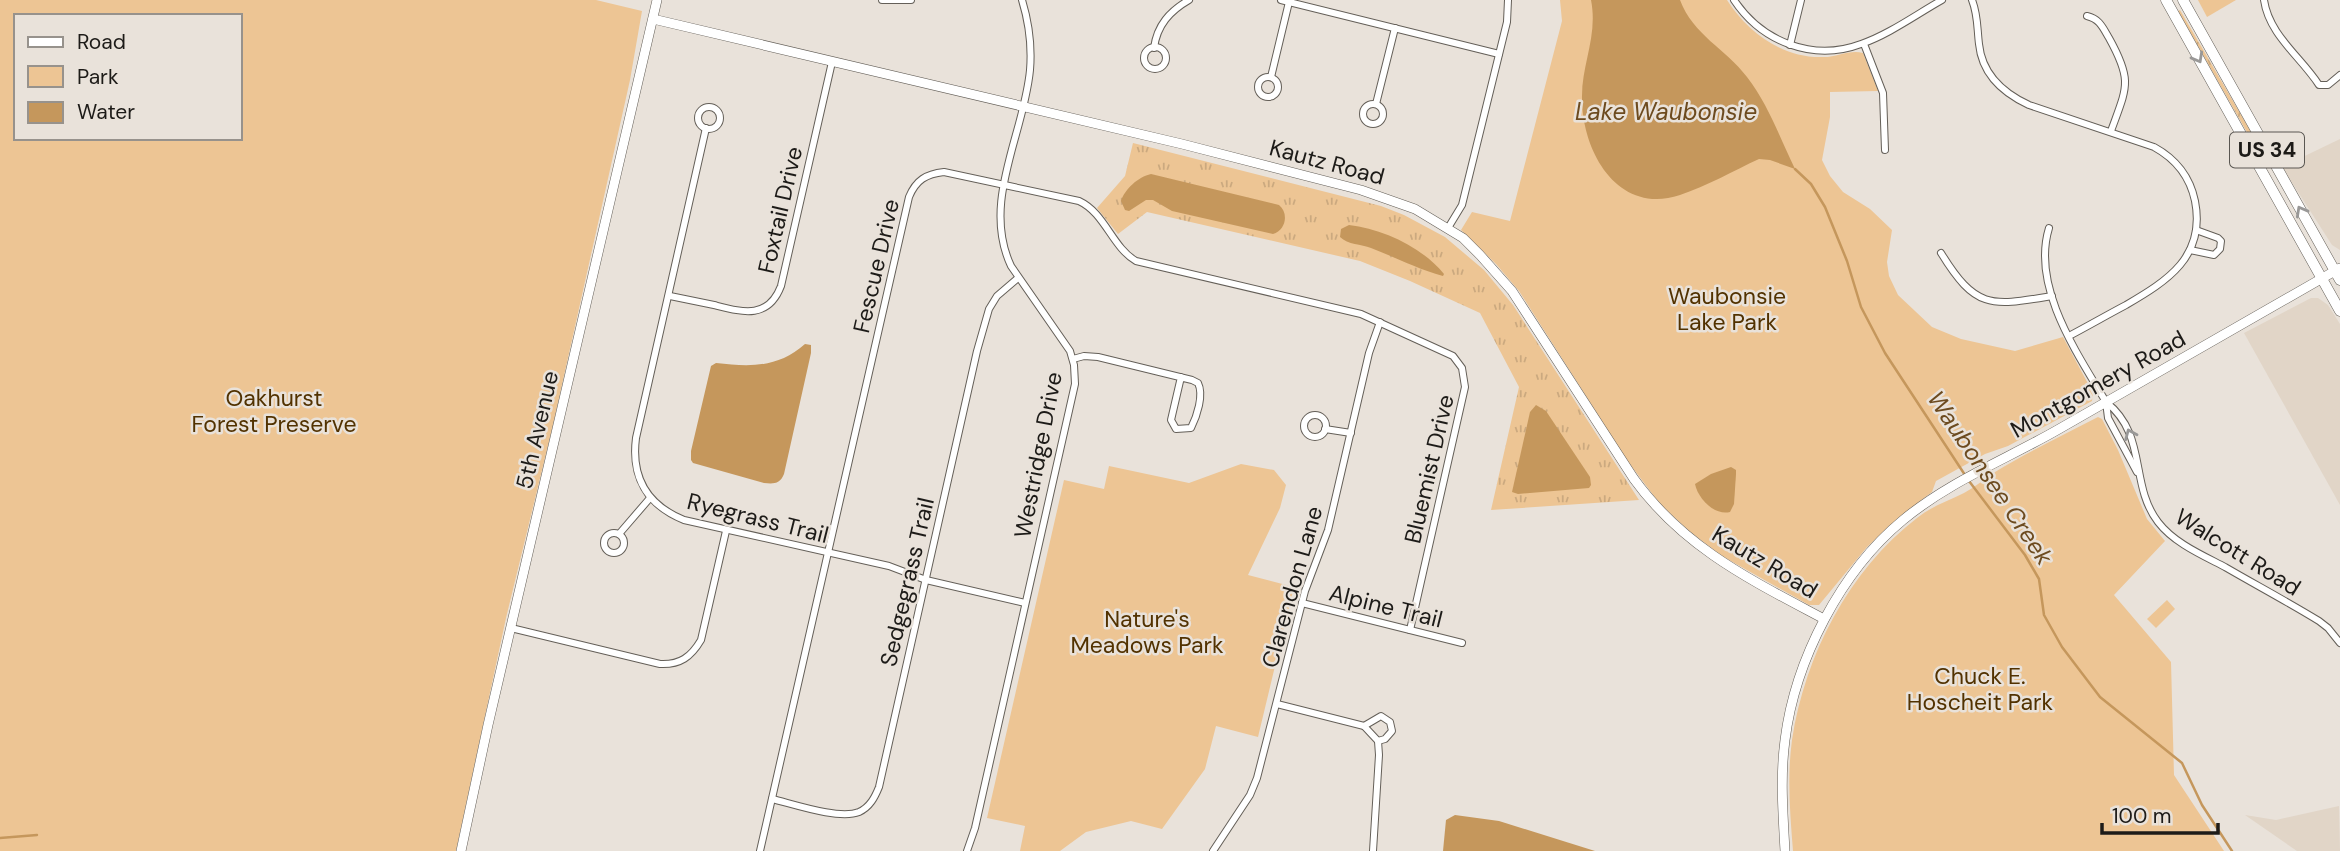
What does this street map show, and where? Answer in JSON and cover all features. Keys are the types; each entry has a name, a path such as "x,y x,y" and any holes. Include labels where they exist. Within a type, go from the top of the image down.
{"main road":[{"name":"US 34","path":"2166,0 2340,311"},
{"name":"US 34","path":"2183,0 2338,273"}],"street":[{"name":"5th Avenue","path":"461,851 657,0"},
{"path":"881,0 911,0"},
{"name":"Westridge Drive","path":"967,851 975,828 1073,394 1075,374 1073,359 1063,337 1018,278 1004,252 999,230 999,206 1028,82 1028,23 1022,0"},
{"path":"1154,48 1160,27 1174,10 1188,0"},
{"path":"1281,0 1499,54"},
{"path":"1448,228 1462,205 1507,22 1508,0"},
{"path":"1734,0 1757,27 1777,40 1806,50 1832,51 1864,44 1942,0"},
{"path":"1790,45 1801,0"},
{"path":"1972,0 1978,15 1982,58 1994,80 2010,96 2154,147 2179,167 2193,192 2196,230 2190,250 2176,271 2161,285 2069,337"},
{"path":"2264,0 2268,14 2283,41 2319,85 2328,85 2340,75"},
{"path":"1271,77 1289,2"},
{"path":"2087,16 2100,22 2126,73 2125,93 2111,131"},
{"name":"Kautz Road","path":"653,19 1362,190 1415,209 1448,228 1480,255 1512,291 1618,456 1659,510 1715,558 1824,619"},
{"path":"1376,104 1395,28"},
{"path":"1864,44 1883,93 1885,150"},
{"name":"Foxtail Drive","path":"670,296 746,312 761,309 774,300 781,286 832,62"},
{"path":"619,534 650,498 642,488 638,476 635,451 706,128"},
{"name":"Fescue Drive","path":"760,851 914,187 926,176 944,172 1087,205 1125,252 1136,261 1353,311 1380,322"},
{"name":"Walcott Road","path":"2049,228 2044,249 2057,314 2106,402 2118,412 2125,423 2137,454 2139,475"},
{"path":"2190,250 2214,254 2220,249 2221,241 2218,238 2196,230"},
{"path":"1941,253 1961,283 1980,298 2005,303 2052,296"},
{"name":"Montgomery Road","path":"1786,851 1782,775 1787,723 1804,665 1824,619 1856,572 1895,529 1952,486 2038,441 2322,278 2338,273"},
{"name":"Sedgegrass Trail","path":"772,799 849,814 866,808 875,798 977,351 989,309 997,296 1018,278"},
{"name":"Clarendon Lane","path":"1213,851 1250,795 1264,758 1302,603 1328,530 1369,353 1380,322"},
{"name":"Bluemist Drive","path":"1380,322 1453,356 1465,377 1463,397 1410,630"},
{"path":"1073,359 1084,356 1098,357 1181,377 1198,383 1200,388 1194,423 1186,430 1176,429 1171,420 1181,377"},
{"name":"Walcott Road","path":"2106,402 2108,418 2139,475 2152,513 2170,535 2319,621 2340,643"},
{"path":"1325,429 1351,433"},
{"name":"Ryegrass Trail","path":"650,498 669,514 726,531 889,566 926,580 1025,603"},
{"path":"511,628 660,664 674,665 695,651 701,640 726,531"},
{"name":"Alpine Trail","path":"1302,603 1462,643"},
{"path":"1277,704 1364,726 1378,741 1373,851"},
{"path":"1364,726 1381,716 1392,724 1392,732 1385,739 1378,741"}],"shaded area":[{"path":"2340,139 2340,250 2332,245 2282,167"},
{"path":"2311,298 2318,298 2328,305 2340,324 2340,505 2244,333"},
{"path":"2339,806 2340,851 2297,851 2245,815 2276,820"}],"green space":[{"name":"Oakhurst Forest Preserve","path":"0,0 596,0 642,11 630,80 553,425 506,618 456,851 0,851"},
{"name":"Waubonsie Lake Park","path":"1560,0 1727,0 1756,33 1781,49 1795,54 1829,57 1863,53 1878,91 1830,92 1830,117 1822,160 1843,192 1870,209 1892,230 1887,262 1889,276 1898,295 1932,327 1961,339 2015,351 2063,337 2093,393 2092,401 1936,481 1932,492 1898,518 1867,547 1819,605 1809,605 1722,556 1660,504 1626,459 1519,291 1461,230 1472,212 1510,221 1562,21"},
{"path":"2198,0 2236,0 2207,17"},
{"path":"2180,10 2251,132 2248,134 2178,11"},
{"path":"1133,143 1381,206 1445,237 1484,270 1513,305 1639,500 1491,510 1519,387 1480,313 1360,261 1147,212 1118,234 1097,208 1125,176"},
{"name":"Chuck E. Hoscheit Park","path":"2098,417 2102,419 2118,450 2147,519 2165,541 2114,595 2171,662 2174,775 2224,851 1793,851 1790,767 1798,708 1819,646 1851,589 1893,539 1923,514"},
{"name":"Nature's Meadows Park","path":"1241,464 1274,470 1286,485 1280,508 1248,575 1294,587 1258,737 1216,726 1205,769 1162,829 1131,821 1086,832 1060,851 1020,851 1025,826 987,818 1064,480 1104,489 1109,466 1189,483"},
{"path":"2167,600 2175,609 2156,628 2147,619"}],"water":[{"name":"Lake Waubonsie","path":"1591,0 1680,0 1693,23 1739,67 1754,87 1795,169 1759,159 1680,195 1658,199 1638,196 1621,187 1607,174 1596,157 1583,117 1583,84 1593,26"},
{"path":"1151,174 1279,205 1284,212 1285,221 1281,229 1273,234 1172,211 1153,200 1146,200 1129,211 1125,210 1121,201 1126,192 1137,181"},
{"path":"1349,225 1401,241 1435,264 1443,276 1343,240 1340,237 1341,229"},
{"path":"805,344 811,345 811,353 781,480 764,483 693,463 691,451 711,366 716,363 752,365 774,362"},
{"path":"1536,405 1546,411 1590,477 1589,488 1518,494 1512,492 1530,412"},
{"path":"1731,467 1736,470 1734,504 1730,512 1724,513 1703,501 1695,484 1711,474"},
{"path":"1455,815 1499,821 1595,851 1443,851 1446,820"}],"waterway":[{"name":"Waubonsee Creek","path":"1795,169 1811,184 1825,207 1847,261 1861,307 1885,353 1965,475"},
{"name":"Waubonsee Creek","path":"1969,481 2025,555 2039,579 2044,615 2062,647 2100,697 2182,763 2202,805 2232,851"},
{"path":"0,838 37,835"}]}
